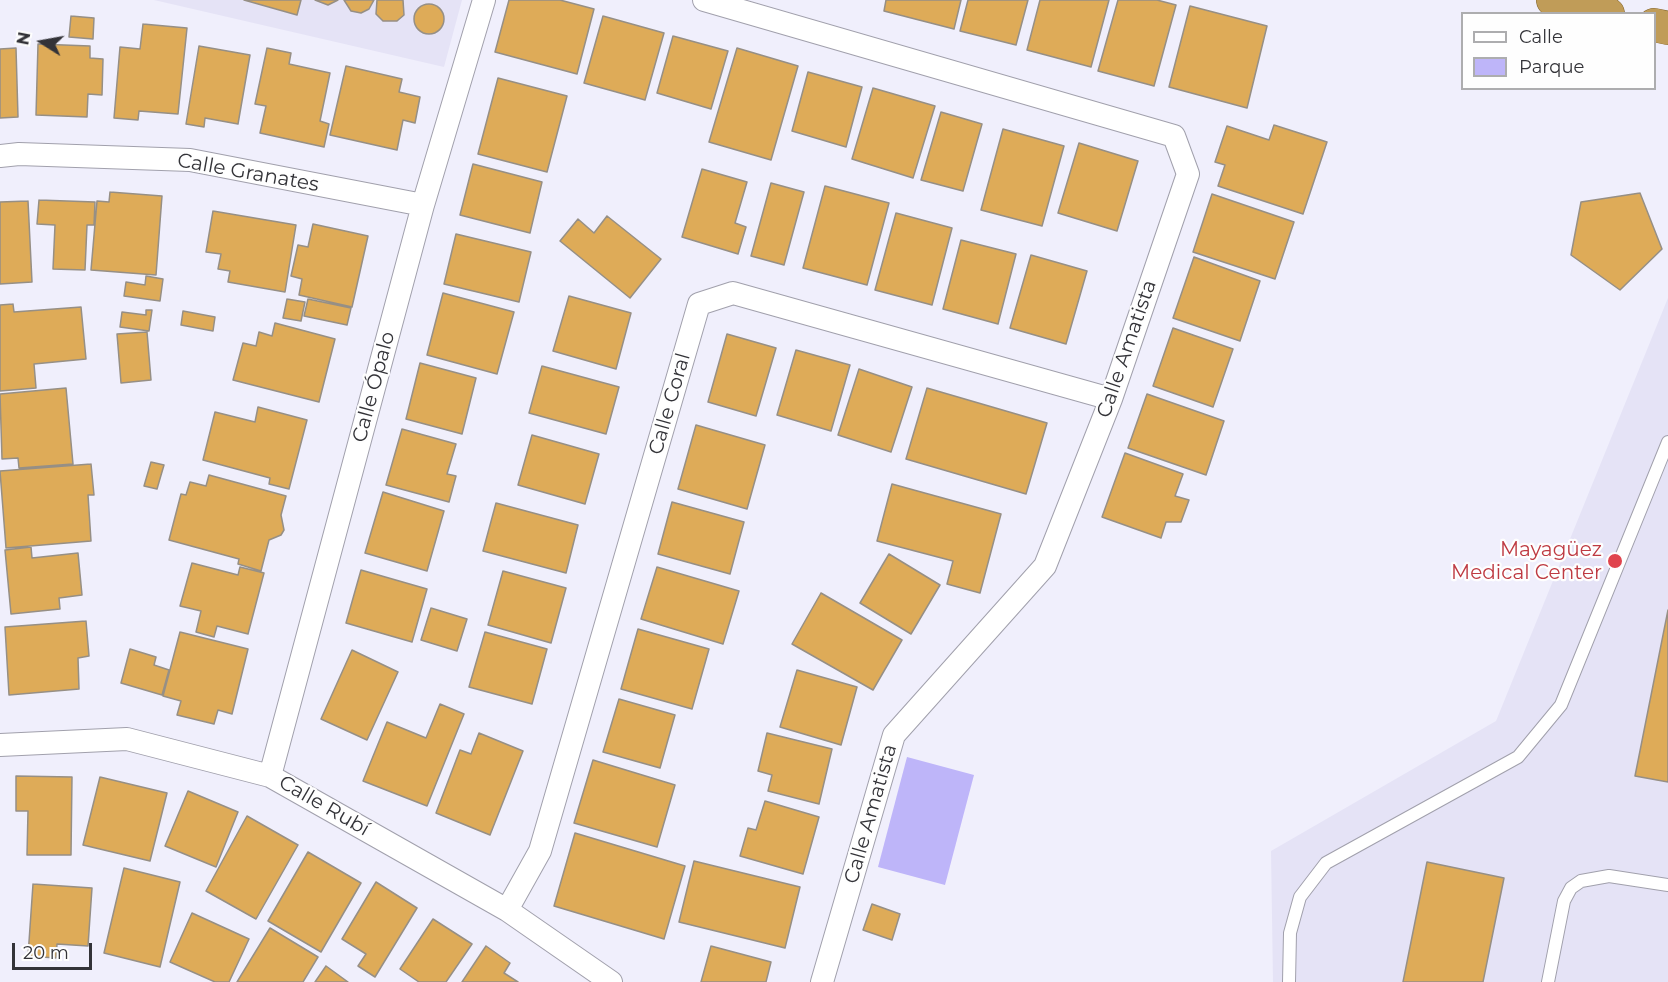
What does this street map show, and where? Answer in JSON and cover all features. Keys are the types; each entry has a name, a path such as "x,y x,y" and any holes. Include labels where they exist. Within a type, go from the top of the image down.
{"highway":[{"path":"1553,0 1600,12"}],"street":[{"name":"Calle Ópalo","path":"270,776 423,205 483,0"},
{"name":"Calle Amatista","path":"704,0 1174,136 1188,174 1111,399 1045,566 894,735 822,982"},
{"name":"Calle Granates","path":"0,156 19,154 190,160 423,205"},
{"name":"Calle Coral","path":"507,910 540,851 699,304 733,293 1111,399"},
{"name":"Calle Rubí","path":"0,745 128,739 270,776 507,910 611,982"}],"lane":[{"path":"1289,982 1290,933 1300,897 1326,863 1518,757 1561,705 1668,442"},
{"path":"1548,982 1564,901 1570,888 1581,881 1608,876 1668,885"}],"shaded area":[{"path":"154,0 462,0 444,67"},
{"name":"Mayagüez Medical Center","path":"1668,298 1668,982 1273,982 1271,851 1496,721"}],"green space":[{"path":"907,757 974,775 945,885 878,867"}],"building":[{"path":"244,0 301,0 297,15"},
{"path":"315,0 338,0 328,5"},
{"path":"344,0 374,0 369,9 361,13 351,11"},
{"path":"377,0 403,0 404,15 397,21 383,21 376,14"},
{"path":"509,0 560,0 594,9 577,74 495,52"},
{"path":"886,0 961,0 954,29 884,11"},
{"path":"968,0 1028,0 1016,45 960,31"},
{"path":"1040,0 1109,0 1091,67 1027,50"},
{"path":"1118,0 1157,0 1176,5 1154,86 1098,71"},
{"path":"429,4 440,8 444,19 440,30 429,34 418,30 414,19 418,8"},
{"path":"1190,6 1267,26 1247,108 1169,87"},
{"path":"71,16 94,18 93,39 69,37"},
{"path":"603,16 664,33 645,100 584,83"},
{"path":"143,24 187,28 178,114 139,111 138,120 114,118 120,47 140,49"},
{"path":"673,36 728,51 711,109 657,93"},
{"path":"38,44 90,46 90,58 103,59 102,95 88,94 87,117 36,115"},
{"path":"199,46 250,55 238,124 205,118 204,127 186,124"},
{"path":"16,48 18,117 0,118 0,49"},
{"path":"267,48 291,53 289,64 330,73 320,121 329,124 324,147 260,133 266,106 255,104"},
{"path":"737,48 798,66 771,160 709,142"},
{"path":"346,66 402,79 399,92 420,97 415,123 403,120 397,150 330,135"},
{"path":"808,72 862,87 846,147 792,131"},
{"path":"498,78 567,96 547,172 478,154"},
{"path":"873,88 935,106 913,178 852,159"},
{"path":"941,112 982,124 963,191 921,180"},
{"path":"1274,125 1327,142 1303,214 1218,186 1225,165 1215,162 1227,126 1269,140"},
{"path":"1003,129 1064,146 1042,226 981,210"},
{"path":"1079,143 1138,161 1117,231 1058,213"},
{"path":"473,164 542,182 530,233 460,215"},
{"path":"702,169 747,182 735,223 746,227 738,254 682,237"},
{"path":"771,183 804,192 784,265 751,256"},
{"path":"825,186 889,203 867,285 803,268"},
{"path":"110,192 162,196 156,275 91,270 97,201 109,202"},
{"path":"1640,193 1662,249 1620,290 1571,255 1581,202"},
{"path":"1212,194 1294,222 1275,279 1193,252"},
{"path":"39,200 95,202 94,225 87,225 85,270 53,269 55,225 37,224"},
{"path":"28,201 32,282 0,284 0,202"},
{"path":"213,211 296,225 285,292 228,282 230,271 218,269 221,254 206,252"},
{"path":"896,213 952,228 932,305 875,290"},
{"path":"607,216 661,259 630,298 560,241 578,219 594,233"},
{"path":"313,224 368,236 352,307 299,295 302,279 291,276 298,245 308,247"},
{"path":"456,234 531,252 519,302 444,284"},
{"path":"961,240 1016,254 998,324 943,309"},
{"path":"1031,255 1087,271 1066,344 1010,328"},
{"path":"1194,257 1260,281 1240,341 1173,318"},
{"path":"146,276 163,279 160,301 124,296 126,282 145,285"},
{"path":"443,293 514,312 497,374 427,355"},
{"path":"569,296 631,313 616,369 553,351"},
{"path":"287,299 305,302 301,321 283,318"},
{"path":"308,299 351,308 347,325 304,316"},
{"path":"13,304 14,312 81,307 86,359 34,364 36,388 0,391 0,305"},
{"path":"146,310 152,310 149,331 120,327 122,312 146,315"},
{"path":"183,311 215,317 213,331 181,325"},
{"path":"275,323 335,339 319,402 233,380 243,343 256,346 259,332 272,336"},
{"path":"1173,328 1233,349 1213,407 1153,386"},
{"path":"147,332 151,380 121,383 117,334"},
{"path":"727,334 776,348 756,416 708,402"},
{"path":"796,350 850,365 831,431 777,415"},
{"path":"420,363 476,378 462,434 406,419"},
{"path":"542,366 619,387 606,434 529,413"},
{"path":"859,369 912,387 891,452 838,435"},
{"path":"66,388 73,464 19,468 18,458 2,459 0,394"},
{"path":"927,388 1047,423 1026,494 906,459"},
{"path":"1147,394 1224,421 1206,475 1128,448"},
{"path":"258,407 307,420 289,489 269,484 270,478 203,460 215,412 255,422"},
{"path":"696,425 765,445 747,509 678,489"},
{"path":"402,429 456,444 447,474 456,476 449,502 386,485"},
{"path":"532,435 599,454 585,504 518,485"},
{"path":"1125,453 1183,474 1175,496 1189,500 1181,522 1166,522 1161,538 1102,517"},
{"path":"151,462 164,465 157,489 144,486"},
{"path":"91,464 94,495 88,495 91,541 6,548 0,471"},
{"path":"209,475 286,496 281,515 284,530 281,535 269,540 261,571 238,564 239,559 169,540 181,494 186,495 190,482 206,486"},
{"path":"892,484 1001,514 980,593 947,584 953,561 877,541"},
{"path":"383,492 444,511 427,571 365,553"},
{"path":"672,502 744,522 730,574 658,554"},
{"path":"496,503 578,525 566,573 483,551"},
{"path":"31,547 32,558 78,553 82,595 59,598 60,609 11,614 5,550"},
{"path":"889,554 940,585 911,634 860,603"},
{"path":"192,563 238,575 240,567 264,573 248,634 217,626 214,637 196,632 201,611 180,606"},
{"path":"657,567 739,591 723,644 641,619"},
{"path":"361,570 427,589 412,642 346,623"},
{"path":"503,571 566,588 551,643 488,625"},
{"path":"821,593 902,640 873,690 792,644"},
{"path":"431,608 467,619 457,651 421,640"},
{"path":"1668,610 1668,782 1635,776"},
{"path":"86,621 89,656 78,658 79,689 9,695 5,627"},
{"path":"638,629 709,649 692,709 621,689"},
{"path":"180,632 248,649 232,714 218,710 214,724 177,715 181,701 163,696"},
{"path":"485,632 547,649 532,704 469,687"},
{"path":"130,649 156,657 154,665 169,670 162,695 121,683"},
{"path":"352,650 398,672 367,740 321,719"},
{"path":"797,670 857,687 841,745 780,727"},
{"path":"619,699 675,715 660,768 603,752"},
{"path":"440,704 464,714 427,806 363,781 387,722 426,738"},
{"path":"479,733 523,751 490,835 436,813 460,750 471,754"},
{"path":"767,733 832,749 819,804 768,791 772,775 758,771"},
{"path":"593,760 675,785 657,847 574,823"},
{"path":"16,776 72,777 71,855 27,855 28,811 16,811"},
{"path":"100,777 167,793 150,861 83,845"},
{"path":"188,791 238,812 216,867 165,846"},
{"path":"765,801 819,817 803,874 740,856 748,828 756,830"},
{"path":"247,816 298,845 256,919 206,891"},
{"path":"575,833 685,866 664,939 554,906"},
{"path":"308,852 361,883 321,952 268,921"},
{"path":"694,861 800,887 785,948 679,922"},
{"path":"1427,862 1504,878 1483,982 1403,982"},
{"path":"124,868 180,882 160,967 104,953"},
{"path":"376,882 417,908 375,977 358,966 366,954 342,939"},
{"path":"33,884 92,888 88,946 57,944 56,958 28,956"},
{"path":"872,904 900,914 892,940 863,930"},
{"path":"192,913 249,939 229,982 215,982 170,962"},
{"path":"433,919 472,944 446,982 419,982 400,969"},
{"path":"270,928 318,957 303,982 237,982"},
{"path":"486,946 510,963 504,973 518,982 462,982"},
{"path":"711,946 771,962 766,982 701,982"},
{"path":"326,966 348,982 315,982"}],"place":[{"name":"Mayagüez Medical Center","path":"1615,561"}]}
